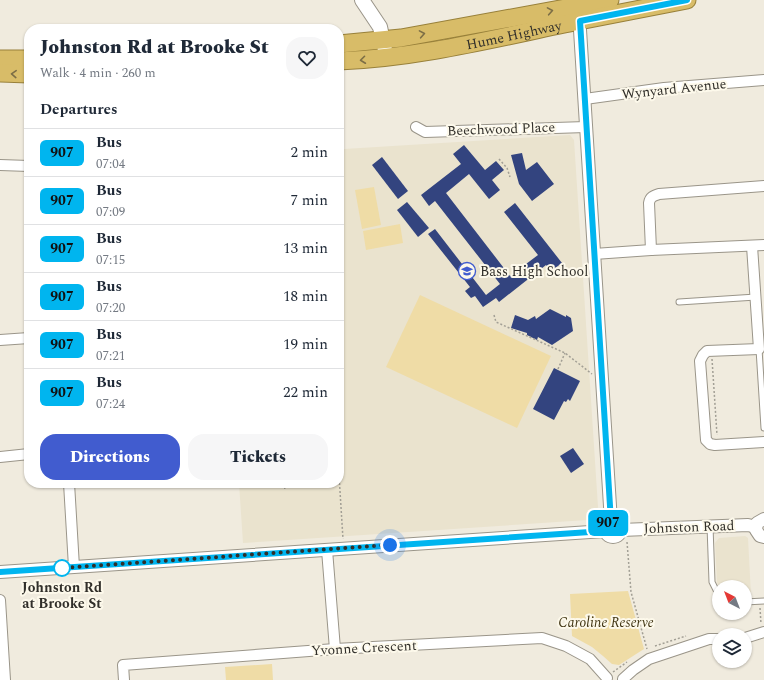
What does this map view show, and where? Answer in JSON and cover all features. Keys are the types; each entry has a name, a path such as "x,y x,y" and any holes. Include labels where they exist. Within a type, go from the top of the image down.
{"highway":[{"name":"Hume Highway","path":"344,61 386,57 482,43 579,14 610,0"},
{"name":"Hume Highway","path":"344,44 384,40 687,0"},
{"path":"0,59 24,59"},
{"path":"0,73 24,74"}],"main road":[{"path":"362,0 380,27 384,40 386,57"}],"street":[{"path":"0,572 327,550 608,526 602,382 579,14"},
{"name":"Wynyard Avenue","path":"585,99 664,88 764,80"},
{"name":"Beechwood Place","path":"416,127 426,132 586,126"},
{"path":"0,165 24,166"},
{"path":"651,250 649,203 650,199 654,196 659,194 764,186"},
{"path":"594,254 764,245"},
{"path":"752,246 762,348 711,351 703,355 700,361 706,440 710,444 717,445 764,442"},
{"path":"0,340 24,338"},
{"path":"0,457 24,455"},
{"path":"69,488 74,567"},
{"path":"760,522 757,533 764,537"},
{"name":"Johnston Road","path":"608,526 619,524 621,530 748,525 760,522"},
{"path":"327,550 335,649"},
{"path":"0,600 6,680"},
{"path":"752,640 754,641 763,635"},
{"name":"Yvonne Crescent","path":"124,680 123,665 335,649 542,638 566,646 590,659 606,679"},
{"path":"606,679 610,676 616,675 624,679 633,670 649,659 712,639"}],"lane":[{"path":"679,302 756,296"},
{"path":"762,348 764,428"},
{"path":"710,526 712,582"},
{"path":"752,601 764,601"}],"path":[{"path":"499,159 507,168 510,177"},
{"path":"494,316 496,322 565,353 602,382"},
{"path":"711,351 717,445"},
{"path":"558,369 565,353"},
{"path":"340,488 344,548"},
{"path":"627,542 631,592 648,650"},
{"path":"752,601 760,608 763,635"}],"shaded area":[{"name":"Bass High School","path":"570,135 574,140 598,507 595,516 587,520 243,543 239,488 344,488 344,149"},
{"path":"745,536 748,538 750,580 717,580 715,543 719,538"}],"green space":[{"path":"374,187 381,225 362,229 355,190"},
{"path":"400,224 403,243 366,250 363,231"},
{"path":"420,295 551,356 517,428 386,367"},
{"name":"Caroline Reserve","path":"628,591 644,649 619,665 612,664 592,647 572,636 570,594"},
{"path":"272,664 273,680 226,680 225,667"}],"building":[{"path":"464,145 485,170 496,161 504,170 492,180 500,190 489,199 469,174 446,193 510,276 538,255 504,212 515,203 562,263 551,271 546,265 499,302 496,298 483,307 475,296 471,298 465,291 470,287 428,234 435,229 486,295 500,284 435,201 429,206 421,195 461,164 453,154"},
{"path":"522,153 526,170 537,162 554,184 532,201 519,184 511,155"},
{"path":"382,157 408,191 398,199 372,165"},
{"path":"407,202 429,228 418,237 397,210"},
{"path":"550,309 571,318 573,331 552,345 538,337 537,340 527,335 527,333 511,328 515,315 528,320 535,316 536,319"},
{"path":"554,368 580,381 570,401 568,399 566,402 564,401 554,420 533,409"},
{"path":"573,448 584,464 571,473 560,456"}],"bus line":[{"name":"907","path":"0,572 605,531 606,525 611,522 580,21 638,11 687,0"}],"place":[{"name":"Bass High School","path":"467,271"},
{"name":"Johnston Rd at Brooke St","path":"62,568"}],"route":[{"path":"62,568 60,568 390,545"}]}
